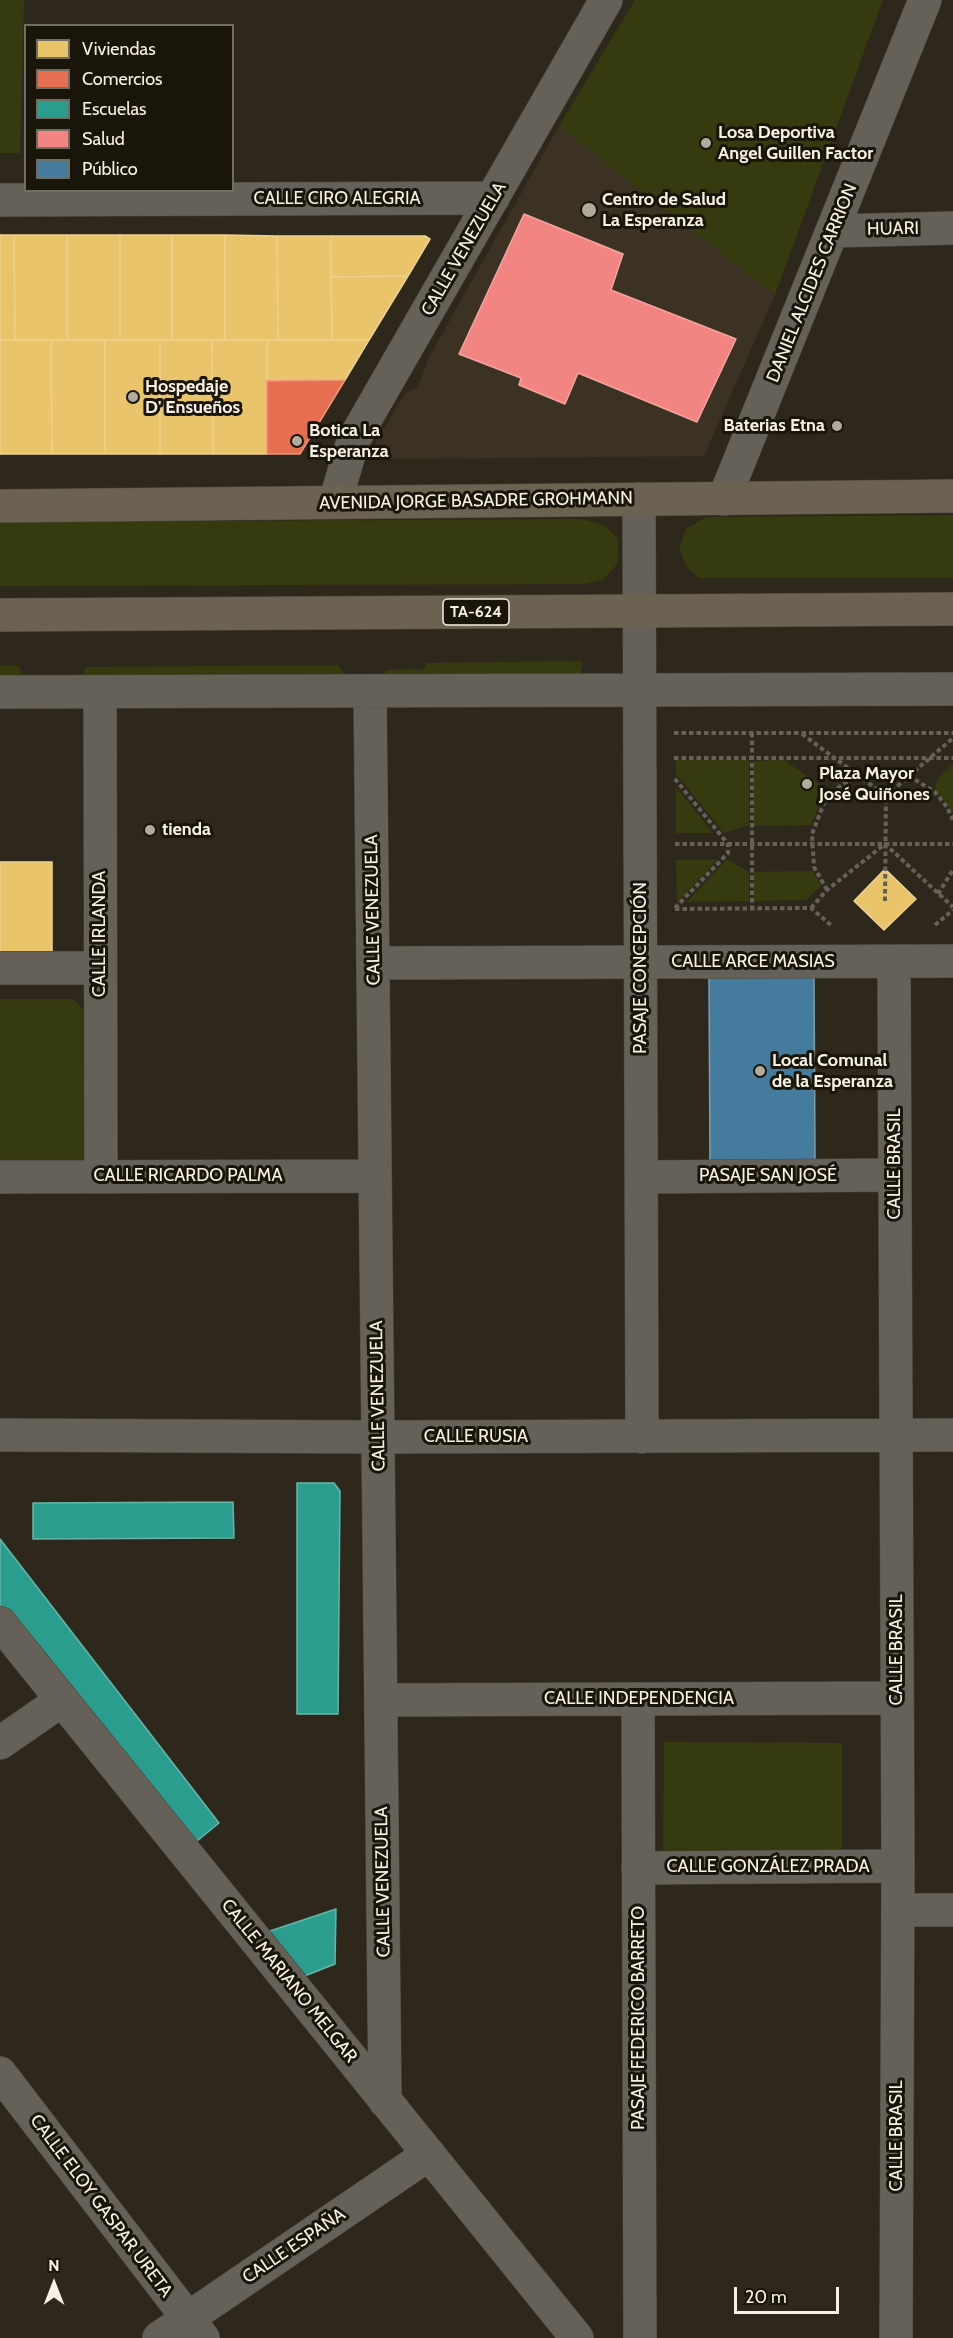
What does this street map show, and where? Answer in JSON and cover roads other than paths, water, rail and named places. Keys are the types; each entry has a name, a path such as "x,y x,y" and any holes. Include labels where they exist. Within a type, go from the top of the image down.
{"highway":[{"name":"AVENIDA JORGE BASADRE GROHMANN","path":"0,506 953,496"},
{"name":"TA-624","path":"0,615 953,609"}],"street":[{"name":"CALLE VENEZUELA","path":"335,502 353,441 606,0"},
{"name":"DANIEL ALCIDES CARRION","path":"724,499 925,0"},
{"name":"CALLE CIRO ALEGRIA","path":"0,200 493,198"},
{"name":"HUARI","path":"833,231 953,228"},
{"name":"PASAJE CONCEPCIÓN","path":"639,500 642,1437"},
{"path":"0,692 953,689"},
{"name":"CALLE VENEZUELA","path":"370,691 386,2101"},
{"name":"CALLE IRLANDA","path":"100,692 101,1177"},
{"name":"CALLE ARCE MASIAS","path":"373,963 953,961"},
{"name":"CALLE BRASIL","path":"894,962 898,1866 896,2338"},
{"path":"0,968 100,968"},
{"name":"PASAJE SAN JOSÉ","path":"642,1177 895,1175"},
{"name":"CALLE RICARDO PALMA","path":"0,1177 375,1176"},
{"name":"CALLE RUSIA","path":"0,1435 642,1437 953,1435"},
{"name":"CALLE MARIANO MELGAR","path":"0,1623 577,2338"},
{"name":"CALLE INDEPENDENCIA","path":"381,1700 897,1698"},
{"name":"PASAJE FEDERICO BARRETO","path":"638,1699 640,2338"},
{"path":"0,1743 62,1700"},
{"name":"CALLE GONZÁLEZ PRADA","path":"638,1868 898,1866"},
{"path":"898,1910 953,1910"},
{"name":"CALLE ELOY GASPAR URETA","path":"0,2073 195,2328"},
{"name":"CALLE ESPAÑA","path":"159,2338 195,2328 429,2154"}],"place":[{"name":"Losa Deportiva Angel Guillen Factor","path":"706,143"},
{"name":"Centro de Salud La Esperanza","path":"589,210"},
{"name":"Hospedaje D' Ensueños","path":"133,397"},
{"name":"Baterias Etna","path":"837,426"},
{"name":"Botica La Esperanza","path":"297,441"},
{"name":"Plaza Mayor José Quiñones","path":"807,784"},
{"name":"tienda","path":"150,830"},
{"name":"Local Comunal de la Esperanza","path":"760,1071"}]}
